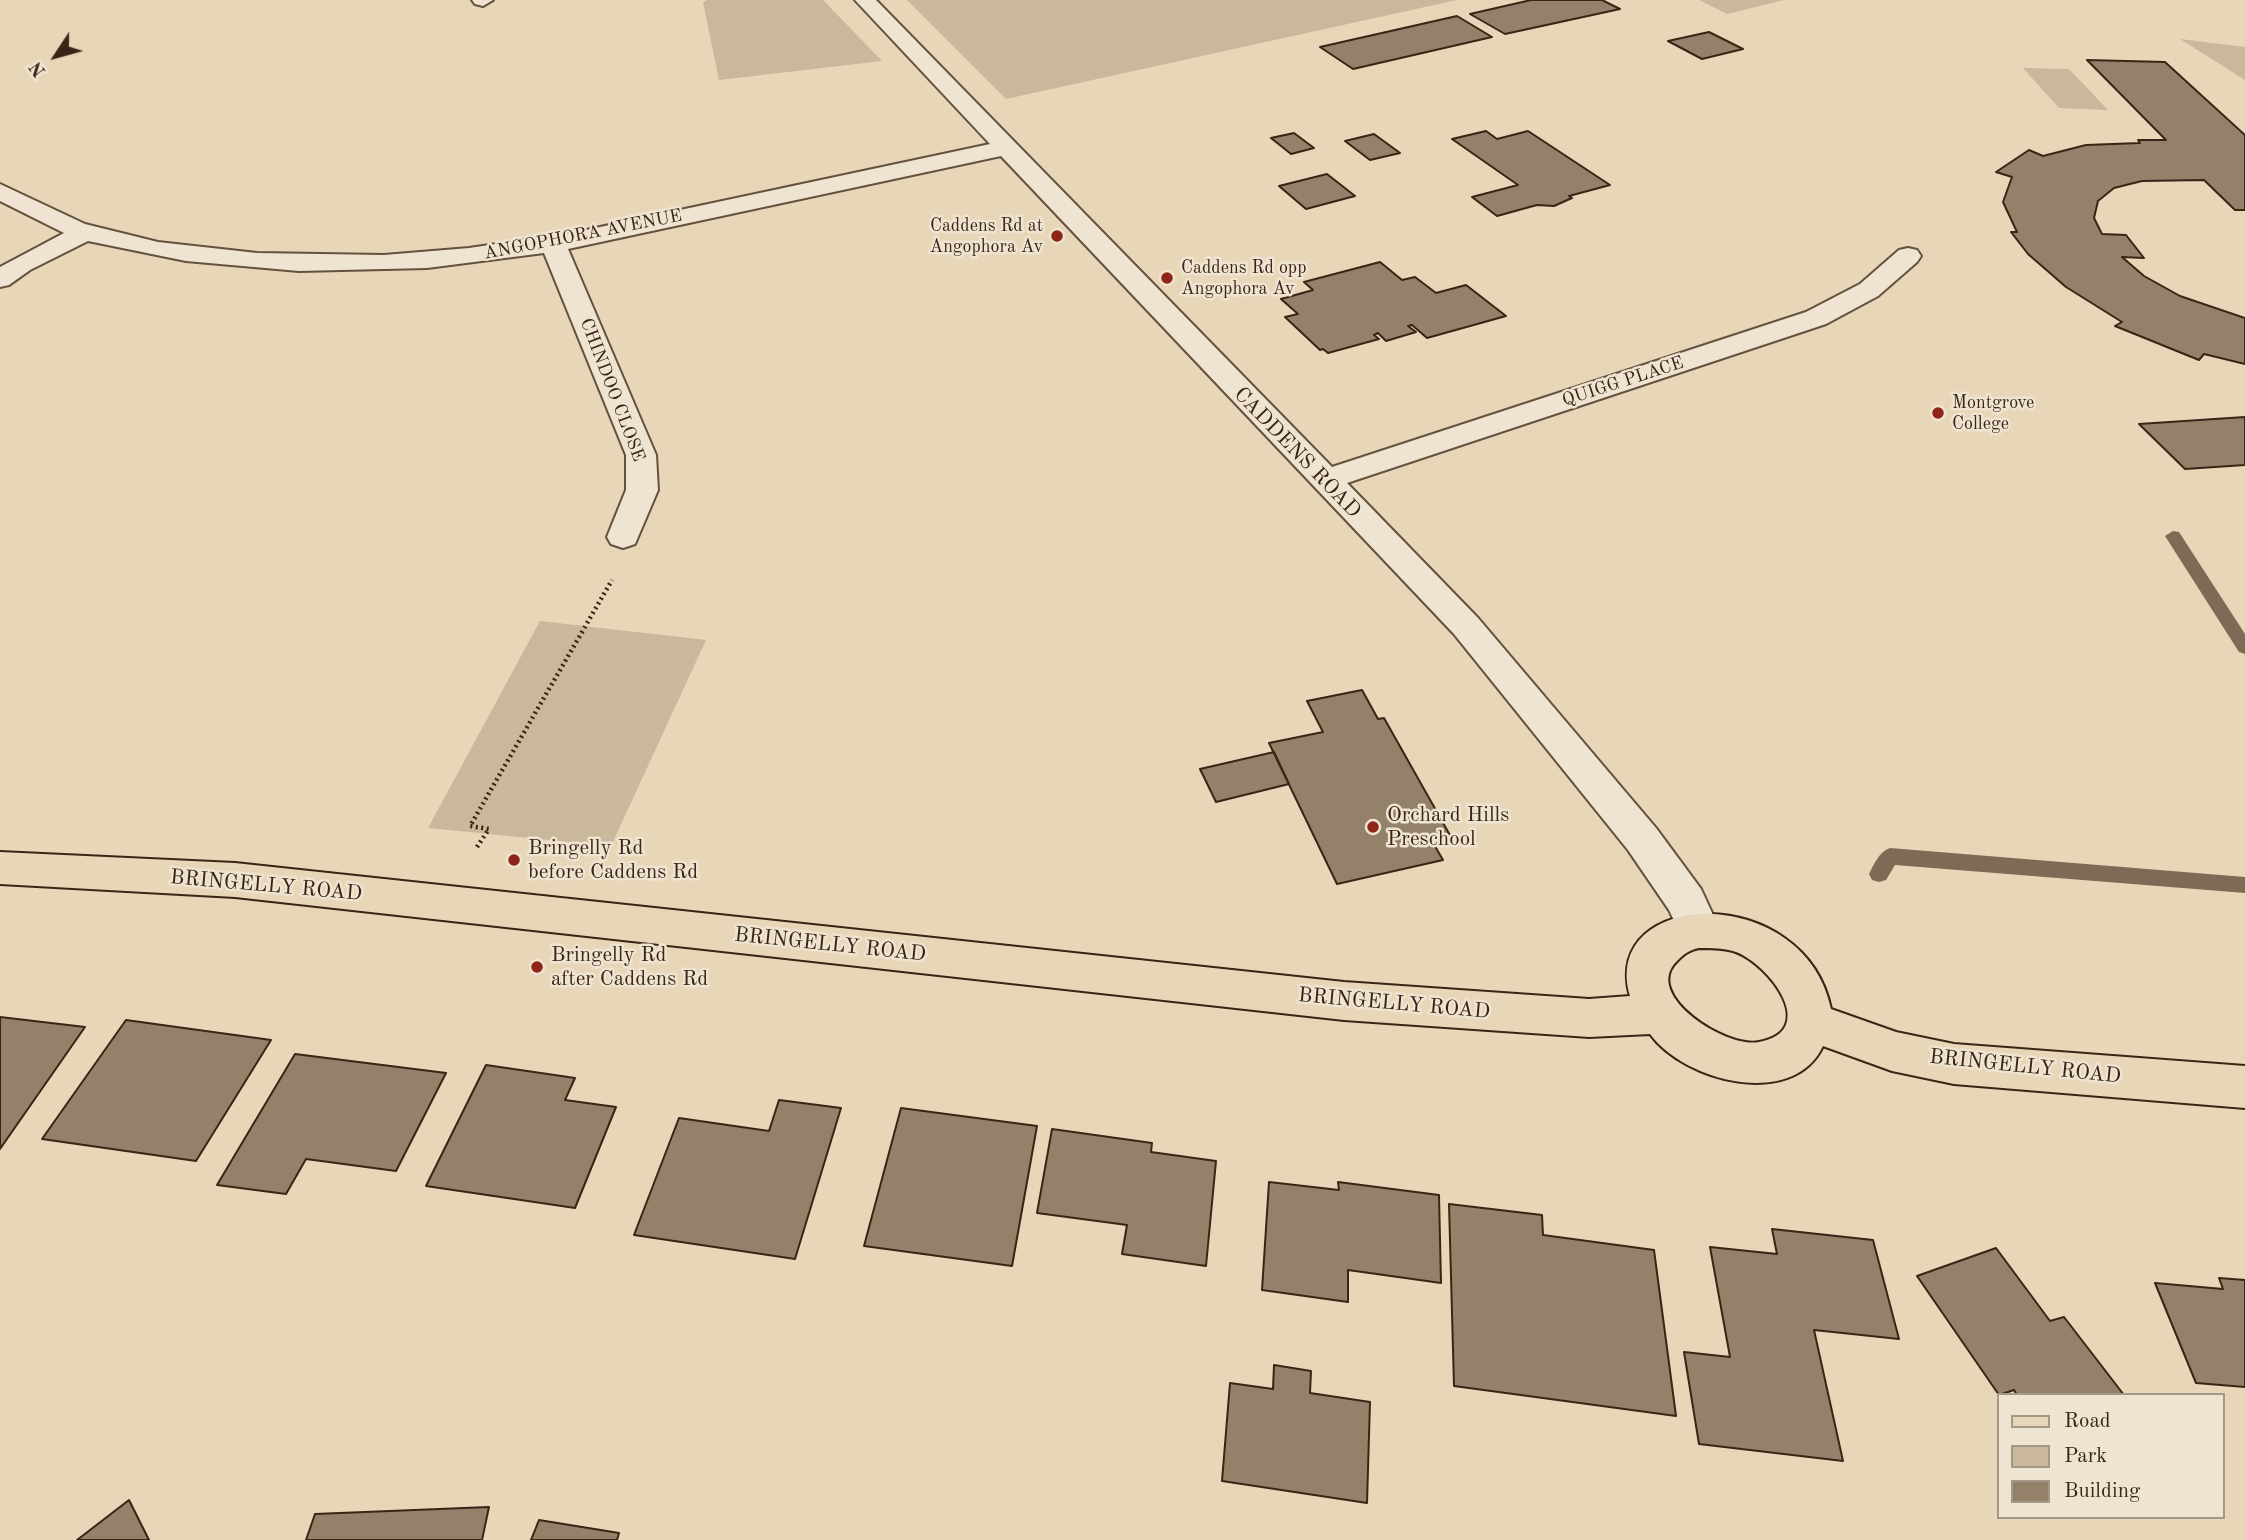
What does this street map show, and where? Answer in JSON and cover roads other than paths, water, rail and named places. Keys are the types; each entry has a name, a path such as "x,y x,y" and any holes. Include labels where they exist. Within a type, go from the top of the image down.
{"main road":[{"name":"BRINGELLY ROAD","path":"0,868 235,880 1344,1001 1590,1018 1659,1014"},
{"path":"1699,930 1726,932 1753,941 1778,957 1797,977 1809,1000 1811,1023 1802,1043 1785,1058 1760,1065 1733,1063 1694,1047 1678,1035 1659,1014 1650,990 1649,968 1658,949 1675,936 1699,930"},
{"name":"BRINGELLY ROAD","path":"1811,1023 1857,1036 1892,1051 1954,1064 2245,1087"}],"street":[{"name":"CADDENS ROAD","path":"865,0 1474,637 1642,839 1686,901 1699,930"},
{"name":"ANGOPHORA AVENUE","path":"0,191 47,219 83,234 189,254 320,263 456,258 553,244 1004,148"},
{"path":"0,279 21,264 83,234"},
{"name":"CHINDOO CLOSE","path":"553,244 640,455 642,490 623,537"},
{"name":"QUIGG PLACE","path":"1324,480 1816,318 1869,290 1908,256"}],"waterway":[{"path":"2173,536 2245,648"},
{"path":"1879,874 1890,856 2245,885"}],"place":[{"name":"Caddens Rd at Angophora Av","path":"1057,236"},
{"name":"Caddens Rd opp Angophora Av","path":"1167,278"},
{"name":"Montgrove College","path":"1938,413"},
{"name":"Orchard Hills Preschool","path":"1373,827"},
{"name":"Bringelly Rd before Caddens Rd","path":"514,860"},
{"name":"Bringelly Rd after Caddens Rd","path":"537,967"}]}
